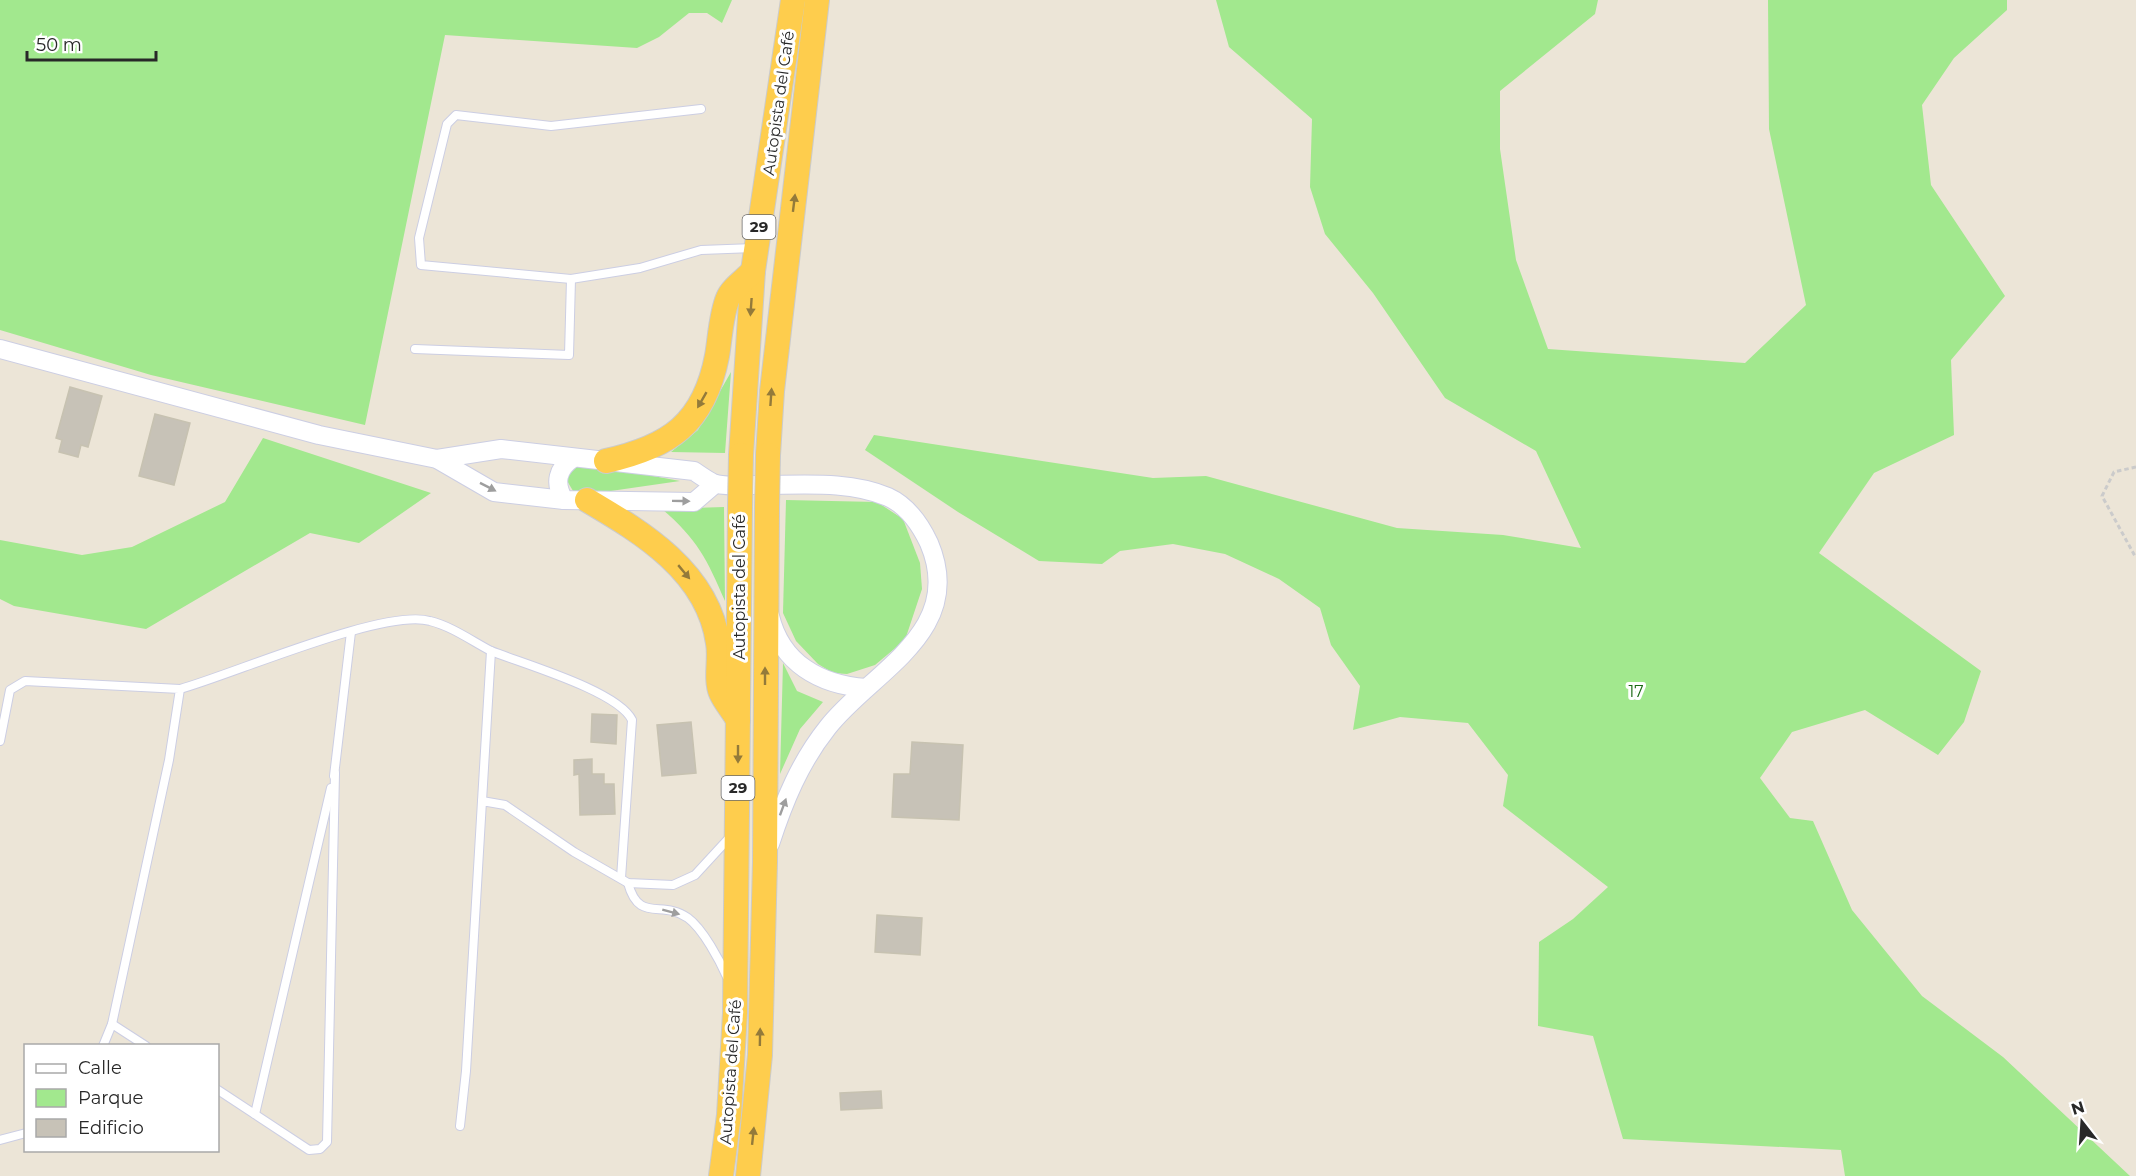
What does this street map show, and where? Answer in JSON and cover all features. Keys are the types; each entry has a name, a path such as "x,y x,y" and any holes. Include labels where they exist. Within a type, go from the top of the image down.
{"highway":[{"name":"Autopista del Café","path":"721,1176 733,1069 741,455 754,260 793,0"},
{"name":"Autopista del Café","path":"748,1176 760,1055 765,862 768,455 772,392 818,0"},
{"path":"606,461 642,453 669,438 689,420 706,395 715,365 728,297 754,260"},
{"path":"576,500 646,536 671,557 692,583 707,608 718,642 720,692 738,720"}],"street":[{"path":"0,349 319,435 437,459 494,492 576,500 694,502 715,484"},
{"path":"437,459 501,449 694,471 715,484 839,486 871,490 898,501 920,524 931,549 937,578 934,606 924,631 906,654 866,688 829,726 800,767 783,805 765,862"},
{"path":"573,458 559,472 557,481 576,500"},
{"path":"766,595 771,620 781,643 796,663 817,677 840,686 866,688"}],"lane":[{"path":"701,109 551,126 456,115 447,123 418,238 421,265 571,279 640,268 701,250 754,260"},
{"path":"415,349 569,355 571,279"},
{"path":"0,741 10,690 25,681 180,689 351,632 406,618 430,621 491,651 610,698 627,710 632,720 625,880 633,899 642,908 672,912 688,918 720,962 735,995"},
{"path":"219,1091 309,1150 320,1149 327,1142 335,773 351,632"},
{"path":"460,1126 466,1071 491,651"},
{"path":"104,1044 112,1024 171,749 180,689"},
{"path":"255,1114 335,773"},
{"path":"482,801 505,805 574,852 625,880 673,885 695,875 737,829"},
{"path":"112,1024 143,1044"},
{"path":"0,1140 24,1134"}],"path":[{"path":"2136,467 2114,472 2102,496 2136,558"}],"green space":[{"path":"0,0 732,0 722,23 707,13 689,13 659,37 637,48 445,35 365,425 151,375 0,330"},
{"name":"17","path":"1216,0 1598,0 1595,14 1500,91 1500,149 1516,260 1548,349 1745,363 1806,305 1769,129 1768,0 2007,0 2007,10 1954,58 1922,105 1931,185 2005,296 1951,360 1954,435 1874,473 1819,553 1981,671 1964,722 1938,755 1865,710 1792,732 1760,778 1790,818 1813,821 1852,910 1922,996 2003,1057 2130,1176 1845,1176 1841,1150 1623,1139 1593,1036 1538,1026 1539,942 1573,919 1608,887 1503,806 1508,775 1468,723 1400,717 1353,730 1360,686 1331,645 1320,608 1279,579 1225,554 1173,544 1120,551 1102,564 1039,561 958,512 865,450 874,435 1153,478 1206,476 1397,528 1503,535 1581,548 1536,451 1445,398 1373,293 1325,234 1310,187 1312,119 1229,47"},
{"path":"731,372 725,453 671,452 698,430"},
{"path":"263,438 431,493 359,543 310,533 146,629 14,606 0,599 0,540 82,555 132,547 225,502"},
{"path":"589,464 680,481 576,496 566,479 572,468"},
{"path":"786,500 877,502 903,519 920,563 922,589 905,640 875,665 847,674 833,673 818,664 796,641 783,613"},
{"path":"724,507 725,601 693,540 662,509"},
{"path":"783,663 797,691 823,702 800,729 780,774"}],"building":[{"path":"70,387 102,396 88,447 81,445 78,457 59,452 62,440 56,438"},
{"path":"155,414 190,423 174,485 139,476"},
{"path":"592,714 617,715 616,744 591,742"},
{"path":"691,722 696,773 662,776 657,725"},
{"path":"912,742 963,745 959,820 892,817 894,774 910,774"},
{"path":"592,759 592,774 604,774 604,784 614,784 615,814 580,815 579,774 574,775 574,760"},
{"path":"877,915 922,918 920,955 875,952"},
{"path":"881,1091 882,1108 841,1110 840,1093"}]}
